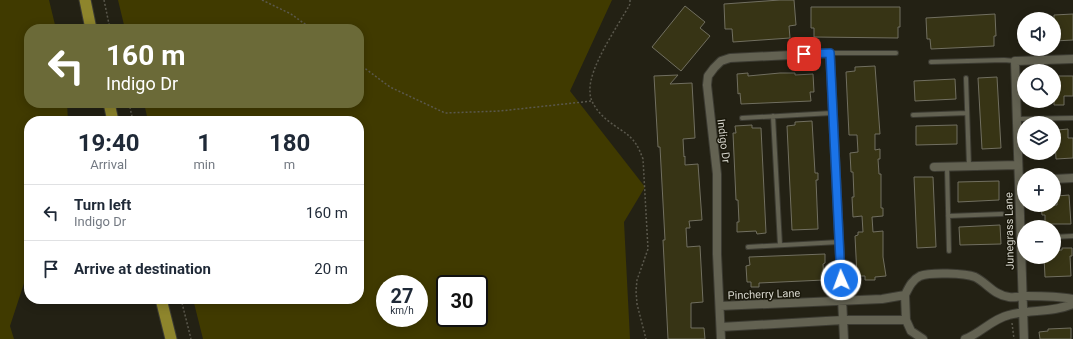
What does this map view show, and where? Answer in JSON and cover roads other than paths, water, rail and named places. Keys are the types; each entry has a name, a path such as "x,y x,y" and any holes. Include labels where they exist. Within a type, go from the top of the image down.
{"main road":[{"path":"85,0 90,24"},
{"path":"162,304 171,339"}],"street":[{"path":"830,53 844,339"},
{"name":"Indigo Dr","path":"721,339 716,254 717,174 710,116 708,76 721,61 730,58 830,53"},
{"path":"1014,61 1073,59"},
{"name":"Junegrass Lane","path":"1014,61 1017,119"},
{"name":"Junegrass Lane","path":"1018,160 1019,168"},
{"path":"934,167 1018,165"},
{"path":"1061,179 1073,178"},
{"name":"Junegrass Lane","path":"1022,264 1022,312 1024,339"},
{"path":"923,339 911,331 906,320 905,295 911,283 920,276 929,274 961,274 974,277 984,282 992,290 1008,297 1048,296 1073,299"},
{"name":"Pincherry Lane","path":"720,306 842,302 882,299 905,295"},
{"path":"966,339 982,330 991,322 1008,315 1022,312 1049,310 1066,307 1073,304"},
{"path":"720,327 843,320 906,320"}],"lane":[{"path":"830,53 896,53"},
{"path":"931,62 1014,61"},
{"path":"966,78 969,166"},
{"path":"742,118 832,113"},
{"path":"913,115 967,113"},
{"path":"773,116 780,245"},
{"path":"1061,118 1073,118"},
{"path":"946,166 949,251"},
{"name":"Junegrass Lane","path":"948,216 1002,214"},
{"path":"1061,237 1073,236"},
{"path":"748,247 839,242"}]}
